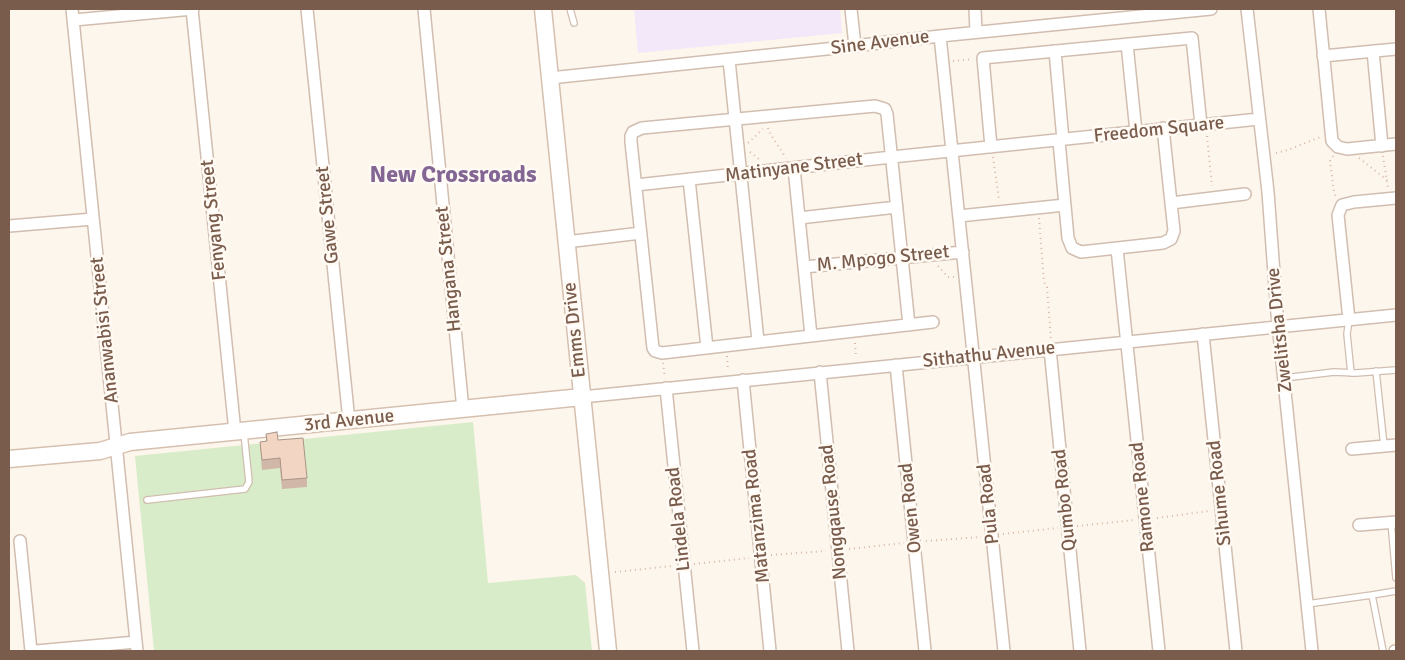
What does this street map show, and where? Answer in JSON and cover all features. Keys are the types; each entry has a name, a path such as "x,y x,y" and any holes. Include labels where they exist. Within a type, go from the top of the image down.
{"street":[{"path":"73,14 193,9"},
{"name":"Fenyang Street","path":"193,9 240,431"},
{"name":"Gawe Street","path":"308,9 349,421"},
{"name":"Hangana Street","path":"424,9 464,410"},
{"name":"Emms Drive","path":"543,9 608,651"},
{"path":"851,9 855,46"},
{"path":"974,9 976,32"},
{"name":"Sine Avenue","path":"550,78 855,46 1130,13 1211,9"},
{"name":"Zwelitsha Drive","path":"1247,9 1264,156 1278,327 1312,651"},
{"path":"1319,9 1332,141 1342,148 1396,144"},
{"name":"Ananwabisi Street","path":"73,14 137,646"},
{"name":"Pula Road","path":"940,36 1004,651"},
{"path":"991,147 983,58 1192,38 1204,124"},
{"path":"1127,44 1136,132"},
{"path":"1324,56 1396,49"},
{"path":"1055,51 1065,205 1068,238 1072,248 1080,252 1117,249 1162,243 1171,239 1174,231 1164,128"},
{"path":"1373,51 1382,146"},
{"path":"729,60 758,342"},
{"path":"909,325 888,114 881,106 642,128 631,136 653,348 662,354 726,345 758,342 909,325 934,322"},
{"name":"Freedom Square","path":"991,147 1259,119"},
{"name":"Matinyane Street","path":"636,185 892,156 991,147"},
{"path":"794,168 811,336"},
{"path":"689,179 707,348"},
{"path":"1171,203 1245,194"},
{"path":"1349,320 1338,215 1342,205 1393,198"},
{"path":"959,216 1065,205"},
{"path":"799,218 897,208"},
{"path":"9,226 94,219"},
{"path":"566,242 641,233"},
{"name":"Ramone Road","path":"1117,249 1159,651"},
{"name":"M. Mpogo Street","path":"804,267 963,252"},
{"name":"Sithathu Avenue","path":"582,397 1396,315"},
{"name":"Sihume Road","path":"1203,334 1236,651"},
{"name":"Qumbo Road","path":"1050,349 1080,651"},
{"name":"Owen Road","path":"896,365 925,651"},
{"name":"Nongqause Road","path":"820,372 848,651"},
{"name":"Matanzima Road","path":"743,380 770,651"},
{"name":"Lindela Road","path":"666,388 693,651"},
{"name":"3rd Avenue","path":"9,459 100,451 130,442 582,397"},
{"path":"1352,449 1396,445"},
{"path":"1360,525 1394,522"},
{"path":"20,541 31,651"},
{"path":"36,651 137,646"}],"lane":[{"path":"570,9 574,23"},
{"path":"1349,320 1347,334 1351,372"},
{"path":"1284,378 1334,372 1396,370"},
{"path":"1376,371 1384,446"},
{"path":"147,500 245,489 249,482 240,431"},
{"path":"1394,522 1396,578"},
{"path":"1307,604 1396,591"},
{"path":"1372,595 1383,651"}],"path":[{"path":"943,61 983,58"},
{"path":"771,170 745,146 768,124 769,132 783,155 794,168"},
{"path":"1204,124 1214,198"},
{"path":"1264,156 1288,150 1331,133"},
{"path":"1382,146 1387,180 1393,198"},
{"path":"991,147 1000,212"},
{"path":"1342,205 1334,192 1330,161 1342,148 1387,180"},
{"path":"1038,208 1044,282 1047,287 1050,349"},
{"path":"930,255 948,276 966,278"},
{"path":"854,331 857,369"},
{"path":"726,345 729,381"},
{"path":"662,354 666,388"}],"shaded area":[{"path":"634,9 840,9 842,33 638,53"}],"green space":[{"path":"473,422 488,583 576,575 585,583 592,651 154,651 135,456"}],"building":[{"path":"277,432 278,440 303,438 307,478 282,480 280,458 262,460 260,442 267,441 266,434"}],"district":[{"name":"New Crossroads","path":"453,176"}]}
